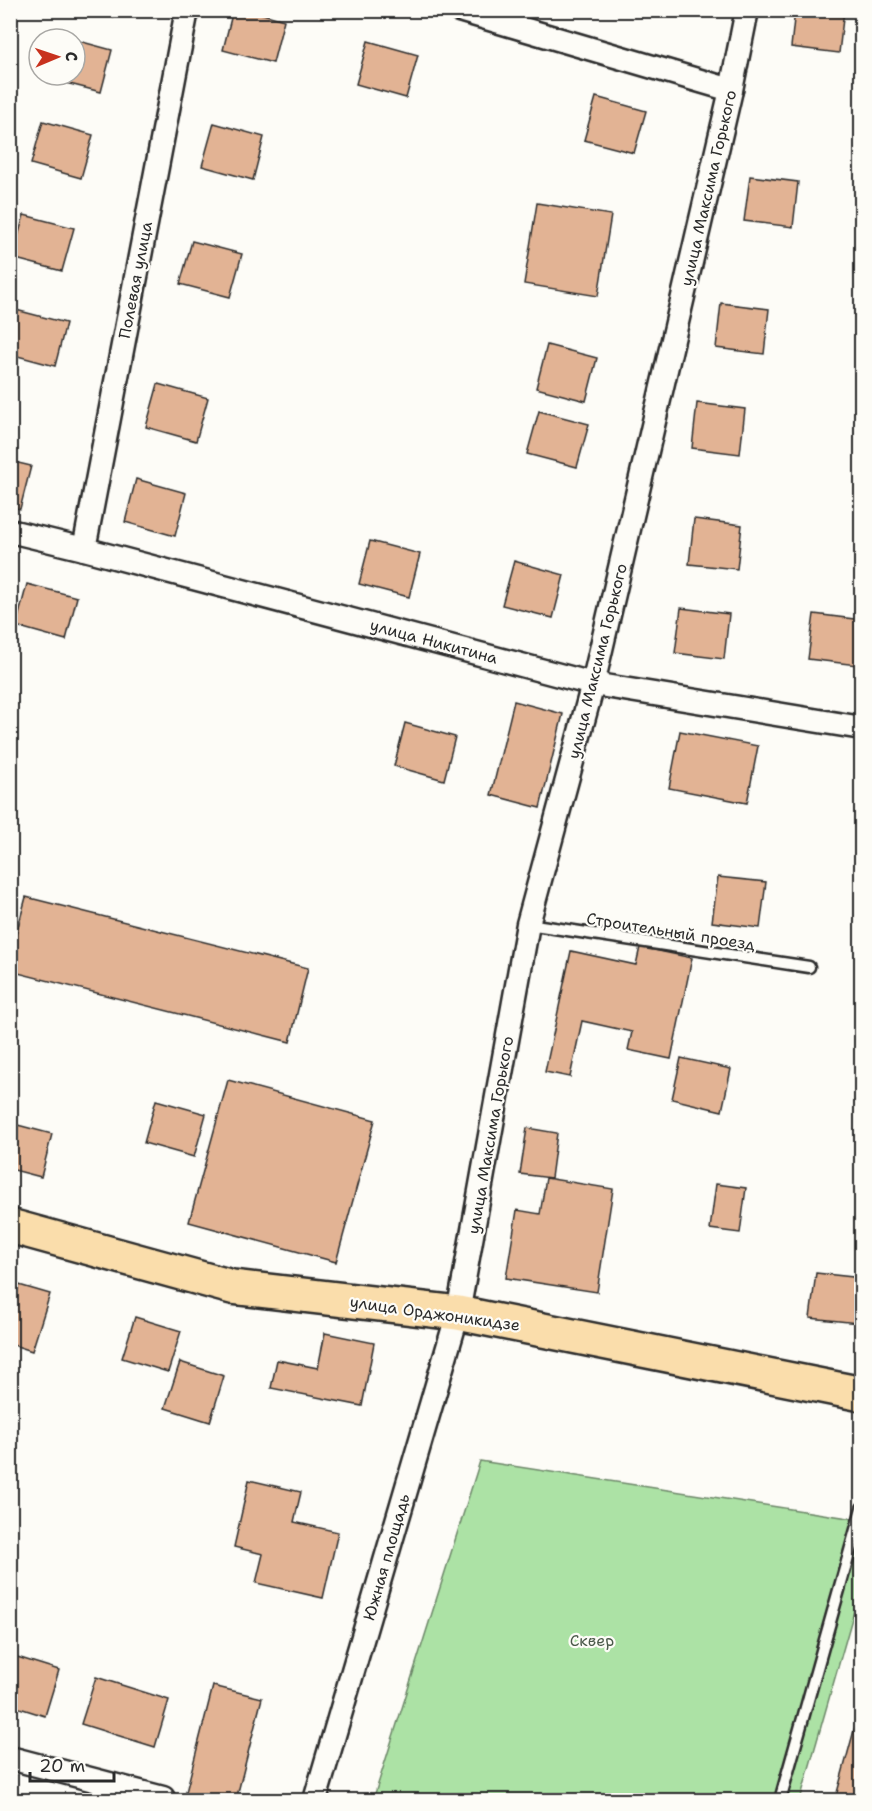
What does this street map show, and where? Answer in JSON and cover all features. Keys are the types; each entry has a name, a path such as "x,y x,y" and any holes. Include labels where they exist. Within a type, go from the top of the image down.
{"main road":[{"name":"улица Орджоникидзе","path":"10,1226 232,1287 458,1313 861,1394"}],"street":[{"name":"Полевая улица","path":"84,549 187,10"},
{"path":"459,10 730,90"},
{"name":"улица Максима Горького","path":"458,1313 528,924 593,684 747,10"},
{"name":"улица Никитина","path":"10,531 593,684 861,728"},
{"name":"Южная площадь","path":"315,1800 458,1313"},
{"path":"10,1758 163,1799"}],"lane":[{"name":"Строительный проезд","path":"528,924 808,967"},
{"path":"780,1800 861,1508"}],"green space":[{"name":"Сквер","path":"480,1461 861,1520 861,1587 800,1800 373,1800"}],"building":[{"path":"88,10 115,10 113,17"},
{"path":"233,10 249,10 284,20 273,63 223,50"},
{"path":"795,10 844,10 839,53 791,47"},
{"path":"368,41 418,55 406,98 356,84"},
{"path":"87,43 112,50 101,92 81,87 87,87"},
{"path":"596,97 646,111 634,153 584,140"},
{"path":"43,121 93,135 81,178 31,164"},
{"path":"214,123 264,137 253,180 202,166"},
{"path":"750,176 798,182 793,227 744,221"},
{"path":"537,203 611,215 598,296 524,284"},
{"path":"24,215 74,228 62,271 12,258"},
{"path":"192,241 242,254 230,297 180,284"},
{"path":"721,303 769,309 764,354 716,348"},
{"path":"16,310 66,323 55,366 10,354 10,329"},
{"path":"547,345 597,358 586,401 536,388"},
{"path":"158,384 208,398 196,441 146,427"},
{"path":"697,403 745,409 740,454 692,448"},
{"path":"539,411 589,424 577,467 527,454"},
{"path":"10,461 31,466 20,509 10,507"},
{"path":"136,479 186,493 175,536 125,522"},
{"path":"694,519 742,525 737,569 689,564"},
{"path":"370,541 420,554 409,597 359,584"},
{"path":"514,561 564,575 553,618 502,605"},
{"path":"27,584 77,597 66,640 16,626"},
{"path":"681,608 729,614 724,659 675,653"},
{"path":"814,614 862,620 857,665 808,659"},
{"path":"514,701 563,714 540,808 491,795"},
{"path":"405,723 455,737 444,780 394,766"},
{"path":"680,731 758,746 747,803 669,788"},
{"path":"718,877 766,882 760,928 712,922"},
{"path":"26,897 308,968 290,1042 10,971 10,957"},
{"path":"640,947 692,958 671,1059 628,1050 632,1032 582,1021 570,1077 545,1072 571,951 636,965"},
{"path":"681,1058 731,1069 722,1111 672,1099"},
{"path":"228,1080 375,1120 336,1262 189,1222"},
{"path":"156,1100 206,1114 194,1157 144,1143"},
{"path":"10,1123 52,1134 41,1177 10,1169"},
{"path":"527,1128 557,1133 551,1178 520,1174"},
{"path":"546,1178 613,1189 597,1292 506,1278 517,1210 540,1214"},
{"path":"716,1184 746,1188 740,1233 710,1229"},
{"path":"816,1273 862,1278 858,1323 810,1318"},
{"path":"19,1285 50,1294 32,1351 10,1344 10,1313"},
{"path":"135,1317 181,1331 168,1372 122,1358"},
{"path":"325,1333 374,1343 362,1406 271,1388 277,1360 318,1368"},
{"path":"180,1362 224,1376 210,1422 165,1408"},
{"path":"249,1480 301,1492 294,1522 338,1532 323,1598 256,1583 263,1554 234,1547"},
{"path":"14,1656 59,1670 45,1716 10,1705 10,1667"},
{"path":"96,1677 169,1700 155,1747 81,1724"},
{"path":"213,1686 262,1698 236,1800 184,1800"},
{"path":"862,1701 862,1800 835,1800"}]}
